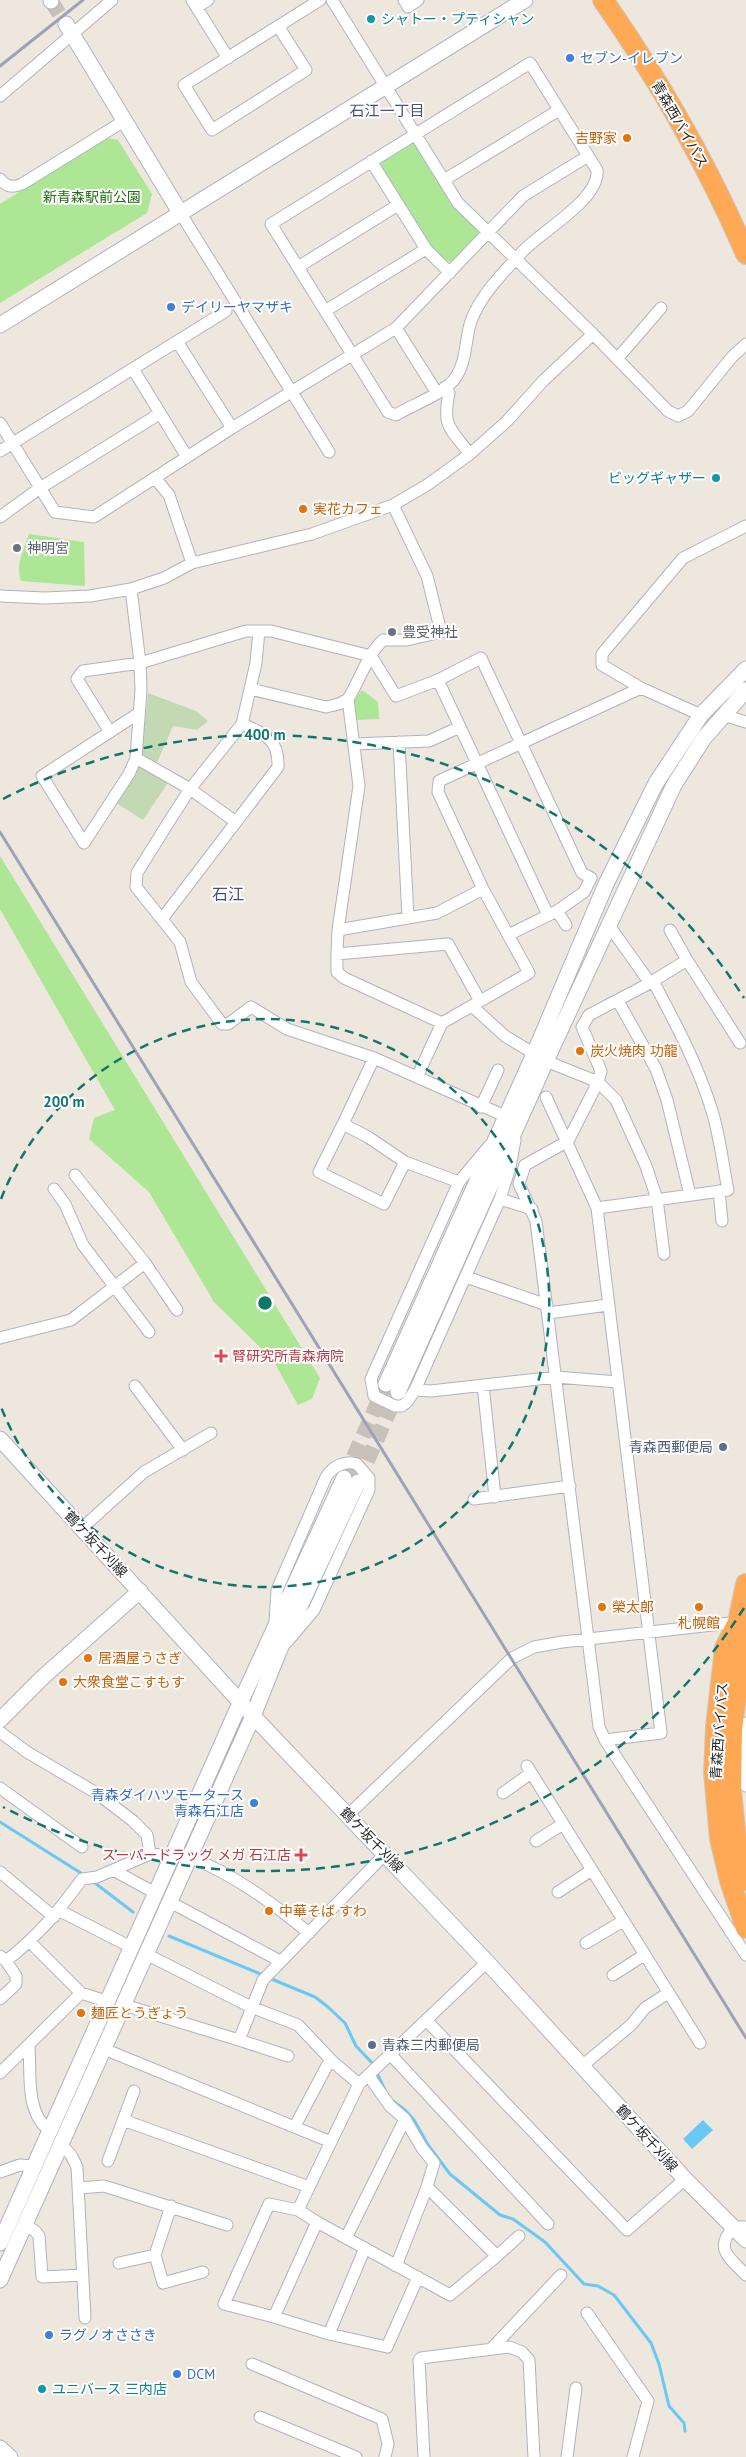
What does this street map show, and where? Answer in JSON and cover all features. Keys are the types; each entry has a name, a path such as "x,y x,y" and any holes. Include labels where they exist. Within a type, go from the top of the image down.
{"highway":[{"name":"青森西バイパス","path":"603,0 633,42 687,132 727,210 746,254"},
{"name":"青森西バイパス","path":"746,1584 742,1621 725,1648 716,1727 714,1773 728,1838 730,1881 746,1928"},
{"name":"青森西バイパス","path":"728,1838 746,1880"}],"street":[{"path":"0,96 69,29 112,0"},
{"path":"208,0 194,4 228,58"},
{"path":"278,26 306,70 212,130 184,85 228,58 278,26 320,0"},
{"path":"332,0 458,203 593,334 668,411 678,416 688,411 732,357 746,344"},
{"path":"404,0 408,7 418,0"},
{"path":"0,325 525,0"},
{"path":"69,29 180,214 329,452"},
{"path":"530,63 597,170 598,177 583,202 536,238 498,277 477,308 471,322 456,378 441,390 396,416 388,412 271,224 415,134 530,63"},
{"path":"444,180 559,110"},
{"path":"0,179 6,185 14,187 22,184 124,121"},
{"path":"0,423 55,512 94,517 232,428 396,328 523,196 588,156"},
{"path":"371,161 426,249 450,273"},
{"path":"298,267 398,205"},
{"path":"325,312 426,249"},
{"path":"617,359 661,308"},
{"path":"0,451 226,310"},
{"path":"396,328 441,390 449,393 444,415 449,427 470,454"},
{"path":"0,596 45,598 90,596 131,589 164,578 192,563 312,534 393,505 427,485 470,454 507,421 543,380 593,334"},
{"path":"175,343 180,346 232,428"},
{"path":"133,369 187,458"},
{"path":"0,517 40,488 159,414"},
{"path":"155,478 168,494 192,563"},
{"path":"250,689 326,707 339,704 348,699 358,684 375,647 383,640 407,640 442,632 427,576 393,505"},
{"path":"701,715 641,688 602,665 602,654 683,558 746,526"},
{"path":"131,589 140,663 139,713 136,758 129,774 84,843 42,776 139,713"},
{"path":"259,631 256,663 242,724 190,789 137,873 136,887 180,942 191,982 222,1024 228,1024 251,1006 287,1029 374,1058 505,1116"},
{"path":"110,732 77,679 83,671 140,663 246,632 271,631 371,656 396,696 438,680 481,658 582,873 606,884"},
{"path":"746,669 701,715 656,783 606,884 540,1058 516,1128 392,1388 505,1116 540,1058 608,924 674,785 704,738 746,690"},
{"path":"438,680 476,764 553,913 566,925"},
{"path":"417,1077 442,1023 529,973 483,889 438,792 439,781 641,688"},
{"path":"348,699 360,786 338,930 337,972 344,978 442,1023"},
{"path":"723,715 746,722"},
{"path":"162,919 278,767 278,757 274,746 266,734 242,724"},
{"path":"355,744 429,740 460,727"},
{"path":"399,742 408,917"},
{"path":"136,758 190,789 236,822"},
{"path":"508,935 553,913 584,892 591,878"},
{"path":"338,930 437,913 483,889"},
{"path":"597,1208 728,1190 713,1116 694,1059 652,982 608,924"},
{"path":"670,930 740,1043"},
{"path":"336,954 448,944 477,1004 504,1036 540,1058 598,1082 616,1100 646,1166 657,1199 664,1254"},
{"path":"687,960 652,982 589,1016 582,1026 601,1071 598,1082 568,1141 525,1165 519,1184 536,1221 599,1728 746,1955"},
{"path":"618,1001 646,1048 659,1077 667,1100 690,1195"},
{"path":"374,1058 319,1172 384,1204 405,1162"},
{"path":"481,1107 498,1070"},
{"path":"546,1097 568,1141 597,1208 650,1631 661,1734 605,1740"},
{"path":"343,1124 368,1137 405,1162 459,1182"},
{"path":"495,1138 459,1182 371,1379 374,1396 395,1406 402,1406 407,1402 415,1390 500,1200 510,1167 516,1128"},
{"path":"75,1175 145,1263 177,1310"},
{"path":"54,1188 65,1204 83,1245 116,1286 149,1332"},
{"path":"719,1192 722,1221"},
{"path":"500,1200 532,1209"},
{"path":"0,1338 70,1320 145,1263"},
{"path":"466,1277 548,1309 608,1305"},
{"path":"415,1390 431,1391 556,1377 618,1382"},
{"path":"482,1385 495,1496"},
{"path":"134,1386 183,1450"},
{"path":"81,1529 144,1472 211,1433"},
{"name":"鶴ケ坂千刈線","path":"1,1442 253,1716 386,1853 685,2179 740,2227 746,2240"},
{"path":"274,1631 277,1590 326,1476 333,1468 343,1463 358,1464 369,1478 369,1490 314,1610 280,1651"},
{"path":"0,2243 109,2002 139,1951 163,1898 189,1857 253,1716 351,1480 274,1631 241,1701 173,1856 163,1898"},
{"path":"474,1500 570,1486"},
{"path":"0,1720 43,1677 140,1591"},
{"path":"348,1815 512,1658 534,1647 742,1621"},
{"path":"746,1723 746,1785"},
{"path":"0,1732 27,1752 98,1794 133,1821 147,1836 150,1854"},
{"path":"503,1793 529,1770 700,2043"},
{"path":"0,1788 82,1846"},
{"path":"536,1841 563,1824"},
{"path":"239,2040 251,2007 266,1977 386,1853"},
{"path":"0,1999 16,1984 16,1976 3,1958 30,1942 88,1878 113,1870 150,1854 173,1856"},
{"path":"189,1857 204,1862 266,1898 309,1932"},
{"path":"113,1870 280,1961"},
{"path":"558,1892 592,1870"},
{"path":"0,1872 57,1914 139,1951 251,2007 298,2025 330,2060 359,2084"},
{"path":"586,1943 623,1921"},
{"path":"30,1942 81,1993 109,2002"},
{"path":"0,2280 124,2005 139,1951"},
{"path":"613,1975 644,1955"},
{"path":"298,2210 359,2084 487,1962"},
{"path":"0,2073 81,1993"},
{"path":"582,2066 630,2025 645,2008 668,1993"},
{"path":"124,2005 288,2056"},
{"path":"427,2021 627,2230 685,2179"},
{"path":"29,2046 34,2111 42,2126 50,2131"},
{"path":"104,2049 331,2142"},
{"path":"391,2055 548,2224"},
{"path":"295,2126 330,2060"},
{"path":"373,2071 390,2106 405,2119 422,2148 434,2163 427,2187 396,2266"},
{"path":"108,2161 134,2091"},
{"path":"346,2238 405,2119"},
{"path":"123,2120 309,2187"},
{"path":"61,2144 76,2163 86,2318"},
{"path":"0,2172 20,2164 34,2166"},
{"path":"79,2188 104,2186 227,2225"},
{"path":"427,2187 497,2256"},
{"path":"418,2277 386,2347 330,2334 224,2304 269,2204 298,2210 316,2222 365,2248 396,2266 418,2277 450,2295 519,2236"},
{"path":"171,2206 155,2255 163,2283 203,2272"},
{"path":"274,2317 316,2222"},
{"path":"25,2225 39,2236 42,2276 83,2275"},
{"path":"740,2227 724,2240 724,2250 746,2276"},
{"path":"330,2334 365,2248"},
{"path":"119,2263 155,2255"},
{"path":"492,2348 561,2275"},
{"path":"587,2313 648,2402 633,2457"},
{"path":"424,2457 419,2360 421,2358 492,2348 516,2348 529,2360 534,2457"},
{"path":"252,2364 382,2419 388,2444 385,2457"},
{"path":"567,2457 576,2388"},
{"path":"260,2417 356,2457"},
{"path":"0,2448 10,2457"}],"green space":[{"name":"新青森駅前公園","path":"106,138 118,140 152,194 147,213 0,303 0,204"},
{"path":"409,143 417,145 479,230 479,235 454,263 433,249 423,237 412,222 380,167 382,160"},
{"path":"29,534 84,542 85,586 21,581 19,575 20,563"},
{"path":"362,690 378,702 379,719 356,720 353,701"},
{"path":"148,693 196,711 208,721 197,730 173,726 156,765 141,757"},
{"path":"140,764 169,781 143,820 116,803"},
{"path":"0,856 320,1378 312,1399 298,1405 273,1360 214,1302 149,1192 89,1139 94,1118 115,1110 0,909"}],"water":[{"path":"703,2120 713,2130 692,2149 683,2139"}],"waterway":[{"path":"0,1822 84,1875"},
{"path":"91,1880 133,1912"},
{"path":"169,1936 263,1975"},
{"path":"269,1978 315,1997 328,2007 345,2023 356,2046 374,2065"},
{"path":"376,2071 385,2090"},
{"path":"393,2101 414,2120 428,2145 450,2174 500,2215 513,2219 545,2242 584,2284 598,2286 614,2295 651,2343 659,2364 669,2406 684,2423 685,2431"}],"tunnel":[{"path":"51,1 66,24"},
{"path":"344,1478 386,1384"},
{"path":"358,1482 398,1392"}],"railway":[{"path":"0,66 83,0"},
{"path":"0,832 746,2038"}],"place":[{"name":"シャトー・プティシャン","path":"371,19"},
{"name":"セブン-イレブン","path":"570,58"},
{"name":"吉野家","path":"627,138"},
{"name":"デイリーヤマザキ","path":"171,307"},
{"name":"ビッグギャザー","path":"716,478"},
{"name":"実花カフェ","path":"303,509"},
{"name":"神明宮","path":"17,548"},
{"name":"豊受神社","path":"392,632"},
{"name":"炭火焼肉 功龍","path":"580,1051"},
{"name":"腎研究所青森病院","path":"221,1356"},
{"name":"青森西郵便局","path":"723,1447"},
{"name":"榮太郎","path":"602,1607"},
{"name":"札幌館","path":"699,1607"},
{"name":"居酒屋うさぎ","path":"88,1658"},
{"name":"大衆食堂こすもす","path":"63,1682"},
{"name":"青森ダイハツモータース 青森石江店","path":"254,1803"},
{"name":"スーパードラッグ メガ 石江店","path":"301,1855"},
{"name":"中華そば すわ","path":"269,1911"},
{"name":"麺匠とうぎょう","path":"81,2013"},
{"name":"青森三内郵便局","path":"372,2045"},
{"name":"ラグノオささき","path":"49,2335"},
{"name":"DCM","path":"177,2374"},
{"name":"ユニバース 三内店","path":"42,2389"}],"district":[{"name":"石江一丁目","path":"387,110"},
{"name":"石江","path":"228,894"}]}
